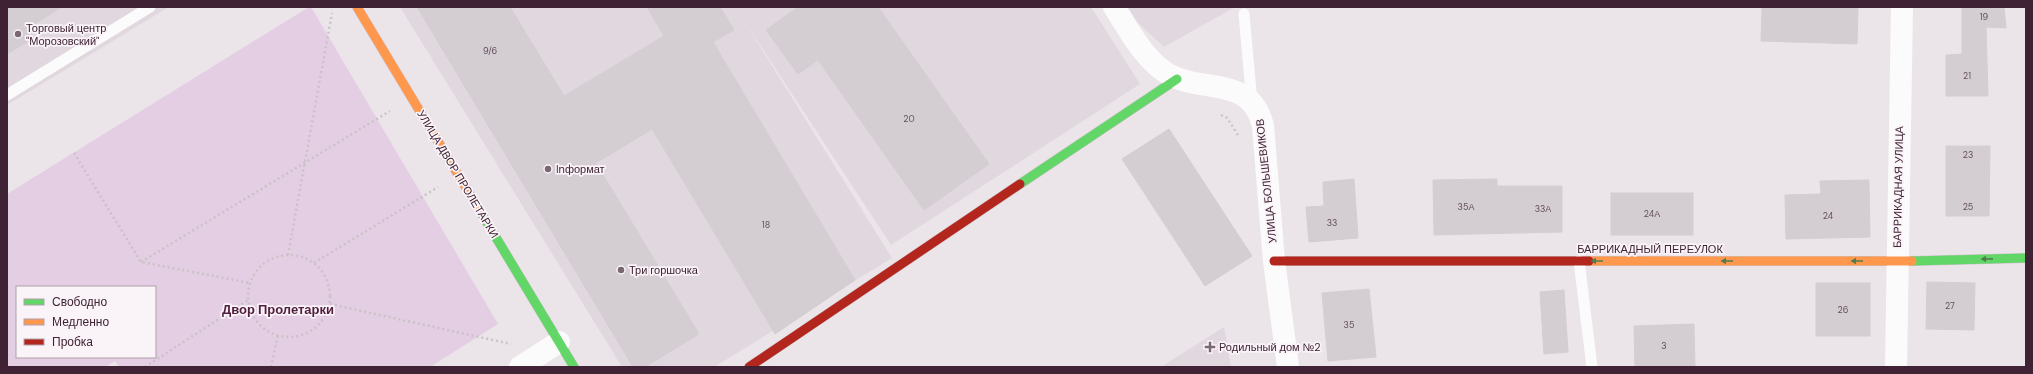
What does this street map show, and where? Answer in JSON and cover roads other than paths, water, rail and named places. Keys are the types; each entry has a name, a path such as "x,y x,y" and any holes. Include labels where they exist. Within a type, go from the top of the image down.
{"street":[{"name":"УЛИЦА ДВОР ПРОЛЕТАРКИ","path":"357,7 458,175 552,347 574,367"},
{"name":"УЛИЦА БОЛЬШЕВИКОВ","path":"1114,7 1150,60 1166,73 1178,79 1229,88 1242,94 1252,103 1259,114 1263,126 1274,261 1288,367"},
{"name":"БАРРИКАДНАЯ УЛИЦА","path":"1896,367 1896,261 1902,7"},
{"path":"749,367 1178,79"},
{"name":"БАРРИКАДНЫЙ ПЕРЕУЛОК","path":"1274,261 1896,261 2026,258"},
{"path":"520,367 552,347"}],"lane":[{"path":"7,96 150,7"},
{"path":"1244,14 1252,103"},
{"path":"1579,261 1592,367"}],"place":[{"name":"Торговый центр \"Морозовский\"","path":"18,34"},
{"name":"Inформат","path":"548,169"},
{"name":"Три горшочка","path":"621,270"},
{"name":"Родильный дом №2","path":"1210,347"}],"district":[{"name":"Двор Пролетарки","path":"278,309"}]}
